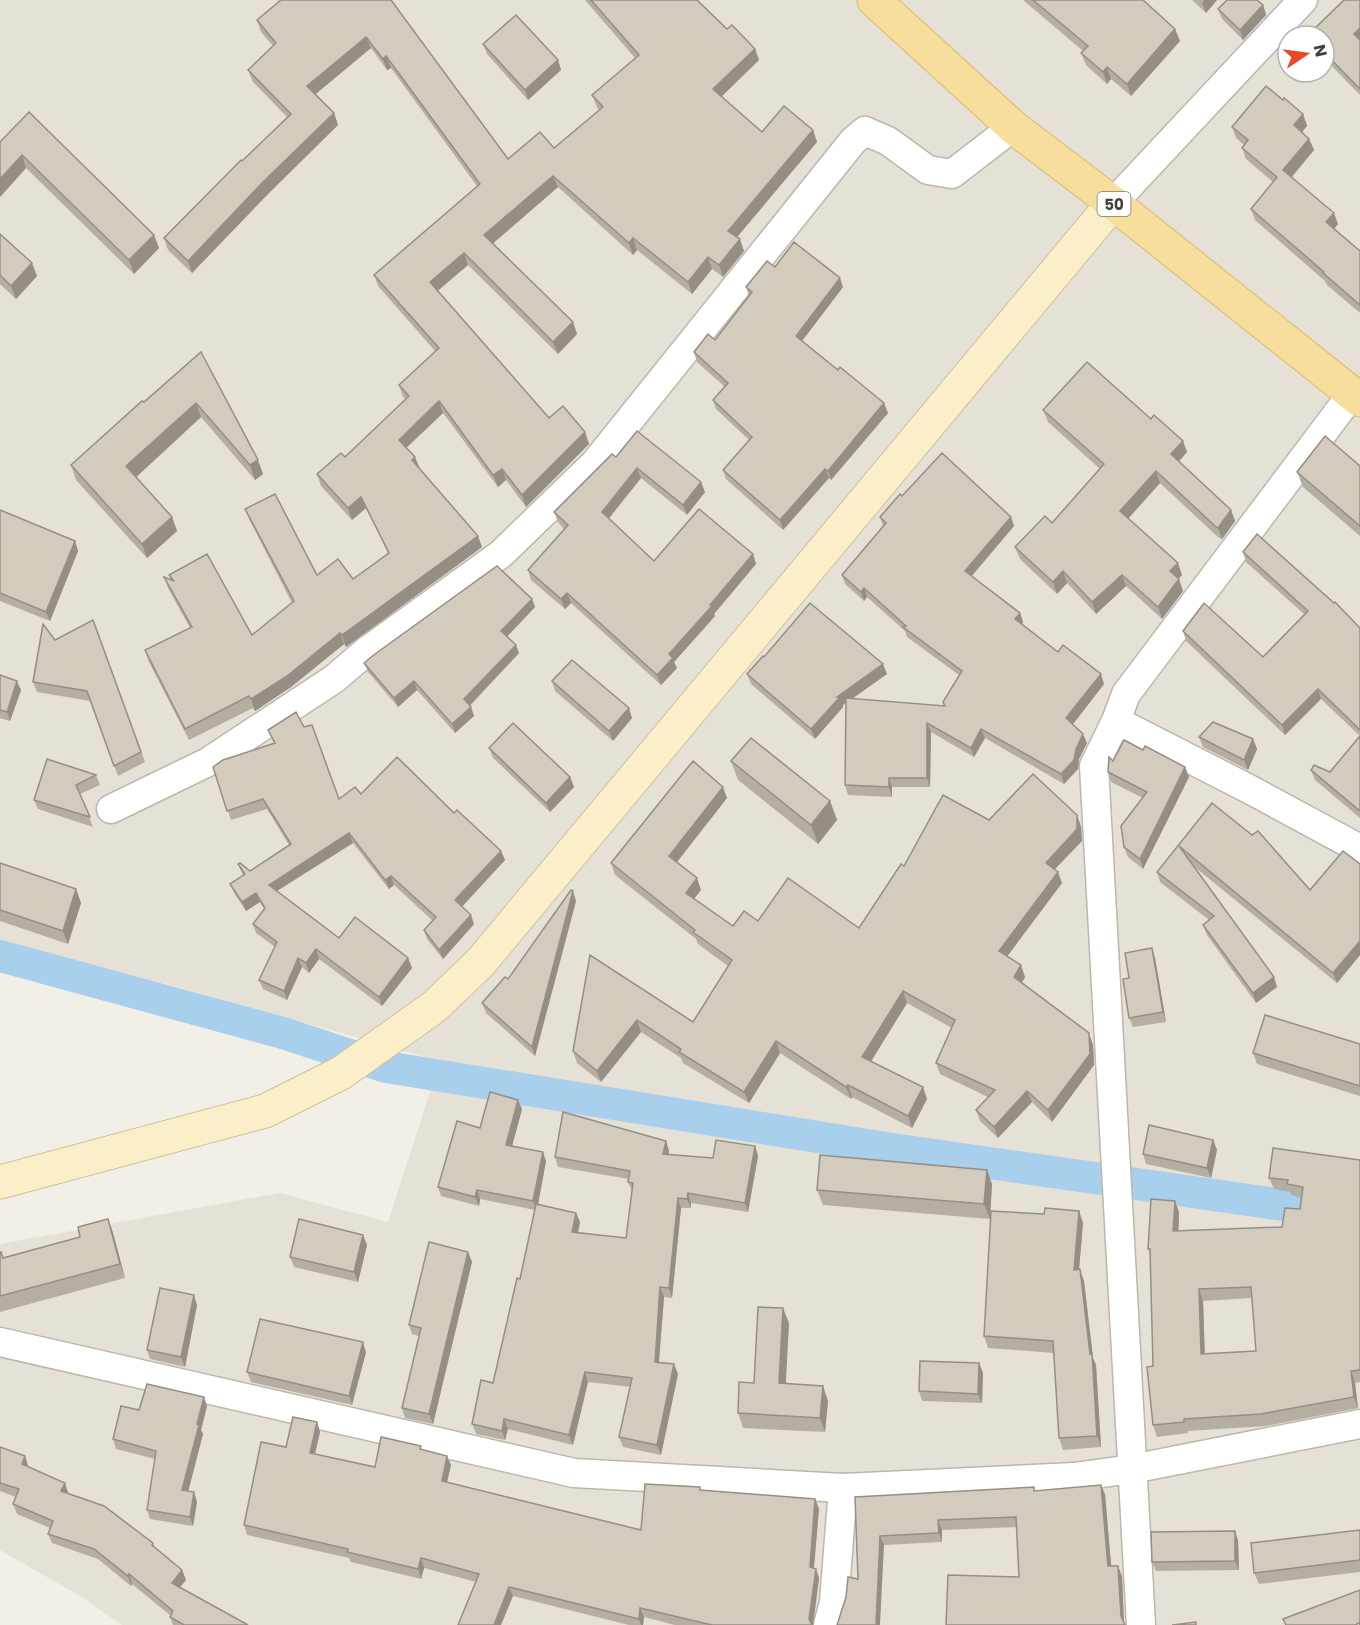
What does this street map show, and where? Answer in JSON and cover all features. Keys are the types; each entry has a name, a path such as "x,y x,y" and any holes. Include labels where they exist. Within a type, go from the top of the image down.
{"main road":[{"name":"50","path":"873,0 1014,127 1356,397"},
{"path":"0,1182 265,1111 341,1073 434,1007 480,963 1113,204"}],"street":[{"path":"1113,204 1303,0"},
{"path":"111,809 208,762 334,679 368,650 501,554 595,463 846,150 865,131 888,141 928,170 952,174 1014,127"},
{"path":"1140,1625 1094,766 1116,721 1126,694 1356,397"},
{"path":"1116,721 1360,849"},
{"path":"0,1342 574,1473 843,1488 1074,1477 1131,1469 1360,1424"},
{"path":"828,1625 834,1602 843,1488"}],"shaded area":[{"path":"0,0 1360,0 1360,1625 122,1625 80,1596 0,1550 0,1244 280,1193 388,1222 440,1061 182,988 0,942"}],"building":[{"path":"281,0 391,0 508,159 540,132 554,148 603,107 592,95 639,55 591,0 697,0 727,29 732,25 755,49 713,89 762,132 784,106 813,130 728,231 740,239 719,265 708,257 688,282 633,238 629,243 553,176 484,235 573,322 553,342 464,253 430,282 549,418 563,406 585,432 522,495 502,469 493,475 439,401 399,440 415,457 412,460 478,536 342,635 340,633 287,676 251,699 249,696 185,729 145,650 192,627 164,577 174,581 169,575 207,554 252,635 294,601 245,509 275,494 317,575 338,559 353,579 389,553 361,497 348,508 317,474 341,453 345,457 409,396 399,385 439,348 374,275 480,184 386,56 383,59 366,37 307,86 334,113 263,182 188,261 164,238 241,160 291,114 248,70 276,43 257,20"},
{"path":"1033,0 1143,0 1175,29 1127,84 1107,67 1103,72 1081,53 1088,46"},
{"path":"1227,0 1257,0 1263,5 1240,30 1218,9"},
{"path":"1344,0 1360,0 1360,28 1354,34 1360,40 1360,89 1336,64 1336,24 1319,24"},
{"path":"516,15 558,60 525,90 483,44"},
{"path":"1266,86 1303,114 1294,125 1309,139 1283,170 1334,213 1326,222 1360,251 1360,305 1251,209 1277,177 1242,148 1248,140 1232,127"},
{"path":"29,112 154,235 129,260 22,155 0,179 0,142"},
{"path":"0,234 32,263 11,286 0,275"},
{"path":"794,242 840,278 796,336 838,370 840,367 884,403 828,471 825,469 780,520 723,470 752,437 713,400 728,383 694,352 708,334 715,340 752,292 746,287 767,261 775,267"},
{"path":"201,352 258,460 250,465 196,403 126,466 172,517 142,544 71,465"},
{"path":"1087,362 1151,419 1154,415 1183,441 1171,454 1231,510 1218,528 1156,471 1120,511 1178,563 1170,571 1179,579 1158,607 1122,575 1092,602 1063,571 1053,582 1015,547 1045,516 1052,523 1104,464 1043,410"},
{"path":"637,431 701,482 683,505 637,468 602,512 654,561 699,509 753,554 710,605 712,606 669,654 673,658 657,675 567,593 561,599 528,570 568,525 554,512 612,454 616,457"},
{"path":"1325,436 1360,466 1360,526 1297,472"},
{"path":"942,453 1011,517 965,571 1020,613 1015,619 1058,652 1063,645 1101,674 1066,718 1083,734 1074,760 1061,774 981,729 971,748 927,723 927,778 889,778 889,787 845,785 846,698 945,706 943,702 962,671 903,627 906,626 864,588 861,592 842,575 886,523 880,517"},
{"path":"0,510 75,541 46,612 0,593"},
{"path":"1257,534 1335,602 1360,628 1360,730 1318,689 1282,725 1183,631 1204,603 1263,657 1308,611 1243,552"},
{"path":"497,566 532,599 501,631 516,645 464,699 471,707 452,724 414,681 394,698 364,663"},
{"path":"810,603 883,664 837,697 840,697 811,729 747,674"},
{"path":"93,620 141,752 114,766 87,691 33,682 43,624 55,640"},
{"path":"572,660 629,708 609,731 552,681"},
{"path":"0,675 17,681 7,712 0,710"},
{"path":"296,712 304,727 312,725 339,799 355,787 361,794 397,757 454,813 457,810 501,851 455,900 471,915 439,950 424,930 436,917 391,876 385,880 349,833 269,885 339,938 355,917 408,958 379,997 316,949 306,963 298,958 284,991 259,980 277,942 253,924 265,908 256,893 242,902 230,884 245,874 238,864 240,863 250,871 291,844 263,799 227,811 213,767 223,760 275,743 268,730"},
{"path":"1213,722 1253,739 1244,760 1199,737"},
{"path":"513,723 570,777 546,803 489,748"},
{"path":"1360,736 1360,811 1311,770 1314,765 1330,772"},
{"path":"751,738 830,801 811,825 731,761"},
{"path":"1124,740 1143,750 1145,746 1185,767 1140,859 1124,847 1121,826 1147,792 1108,772 1109,757 1113,761"},
{"path":"47,759 96,775 76,785 90,817 34,800"},
{"path":"693,761 723,787 669,856 697,878 686,893 733,926 744,911 758,921 788,878 859,928 901,864 904,866 943,795 989,820 1033,774 1077,815 1077,829 1046,863 1058,872 999,951 1021,965 1014,977 1089,1033 1090,1054 1048,1110 1027,1091 994,1127 976,1110 995,1090 936,1063 955,1020 903,991 862,1057 923,1087 908,1116 848,1085 846,1087 776,1041 744,1092 679,1052 681,1049 637,1020 597,1071 573,1051 590,955 693,1022 732,960 693,932 695,930 611,863"},
{"path":"1212,803 1252,835 1258,831 1310,890 1343,851 1360,864 1360,941 1333,973 1179,846 1274,977 1253,993 1203,925 1214,916 1157,872"},
{"path":"0,863 76,889 63,931 0,910"},
{"path":"571,890 573,891 532,1047 482,1003 505,977 508,979"},
{"path":"1152,948 1163,1012 1129,1018 1123,979 1129,978 1125,953"},
{"path":"1265,1015 1360,1044 1360,1086 1253,1053"},
{"path":"490,1092 518,1100 506,1145 543,1152 533,1201 477,1190 475,1197 438,1187 457,1121 480,1128"},
{"path":"563,1112 666,1141 663,1154 713,1158 716,1140 755,1146 745,1203 688,1193 687,1199 678,1198 669,1288 660,1287 655,1362 674,1364 657,1445 619,1437 632,1378 585,1372 569,1435 504,1419 502,1431 472,1424 481,1380 493,1383 517,1278 520,1279 536,1204 576,1213 572,1232 626,1238 633,1183 628,1182 630,1171 555,1157"},
{"path":"1149,1125 1213,1140 1207,1168 1143,1154"},
{"path":"1273,1148 1360,1160 1360,1370 1351,1371 1354,1397 1261,1414 1184,1419 1184,1422 1153,1425 1147,1367 1153,1366 1150,1249 1148,1249 1151,1199 1175,1201 1173,1231 1282,1227 1285,1208 1300,1209 1303,1187 1287,1184 1288,1180 1269,1178","holes":["1251,1287 1256,1351 1201,1354 1199,1289"]},
{"path":"820,1155 987,1170 984,1204 817,1190"},
{"path":"1045,1208 1079,1211 1074,1270 1080,1269 1090,1354 1092,1353 1097,1436 1059,1438 1053,1341 984,1336 991,1211 1044,1214"},
{"path":"108,1219 120,1264 0,1296 0,1252 3,1258 80,1237 78,1227"},
{"path":"299,1219 363,1235 354,1272 290,1257"},
{"path":"429,1242 468,1252 429,1414 402,1408 421,1328 409,1325"},
{"path":"160,1288 194,1295 181,1357 147,1350"},
{"path":"758,1307 783,1308 779,1383 823,1386 820,1418 738,1413 739,1382 754,1383"},
{"path":"260,1319 363,1342 349,1396 247,1372"},
{"path":"920,1361 979,1363 978,1394 919,1391"},
{"path":"147,1384 204,1397 182,1490 194,1492 190,1517 147,1510 156,1451 113,1439 121,1406 139,1410"},
{"path":"293,1417 317,1422 310,1453 375,1467 381,1437 421,1446 420,1449 447,1456 442,1481 641,1530 645,1484 700,1487 700,1490 815,1499 810,1567 816,1569 809,1619 812,1625 712,1625 640,1608 639,1619 509,1587 494,1625 458,1625 479,1574 421,1558 418,1569 347,1552 348,1549 244,1525 261,1442 286,1447"},
{"path":"0,1447 25,1456 22,1464 65,1483 61,1491 104,1506 153,1543 152,1545 182,1570 172,1583 248,1625 184,1625 170,1617 173,1611 129,1574 128,1576 94,1549 48,1534 53,1521 13,1504 19,1489 0,1483"},
{"path":"1101,1485 1108,1566 1118,1566 1121,1616 1125,1625 946,1625 948,1575 1019,1577 1016,1517 938,1520 939,1533 880,1536 876,1625 837,1625 846,1597 848,1577 858,1579 855,1497 1034,1487 1034,1491"},
{"path":"1360,1530 1360,1560 1254,1573 1251,1543"},
{"path":"1235,1531 1235,1561 1152,1562 1151,1532"},
{"path":"1360,1590 1360,1625 1359,1623 1355,1625 1286,1625 1283,1619"},
{"path":"1196,1622 1196,1625 1172,1625"}],"waterway":[{"path":"0,956 283,1033 386,1067 892,1149 1360,1216"}]}
